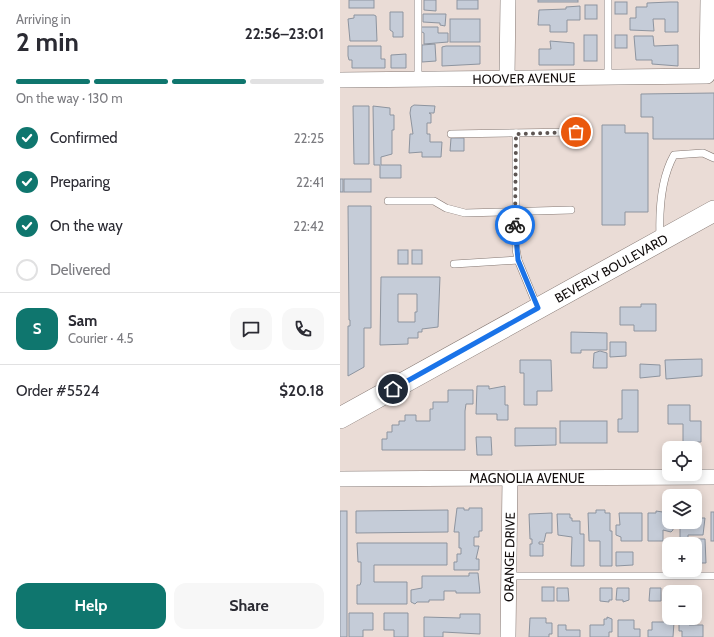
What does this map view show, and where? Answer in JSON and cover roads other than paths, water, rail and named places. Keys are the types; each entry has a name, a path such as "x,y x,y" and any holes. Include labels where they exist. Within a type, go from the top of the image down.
{"main road":[{"name":"BEVERLY BOULEVARD","path":"340,418 714,211"}],"street":[{"path":"507,78 508,0"},
{"path":"708,0 711,75"},
{"name":"HOOVER AVENUE","path":"340,80 711,75"},
{"name":"MAGNOLIA AVENUE","path":"340,480 714,477"},
{"name":"ORANGE DRIVE","path":"508,637 510,478"}],"lane":[{"path":"418,0 418,79"},
{"path":"608,0 608,77"},
{"path":"451,134 576,132"},
{"path":"516,134 515,212 518,260 538,308"},
{"path":"660,241 660,220 664,186 668,166 674,155 703,153 714,158"},
{"path":"388,201 434,201 446,208 465,213 571,210"},
{"path":"454,264 518,260"},
{"path":"509,576 714,576"}]}
